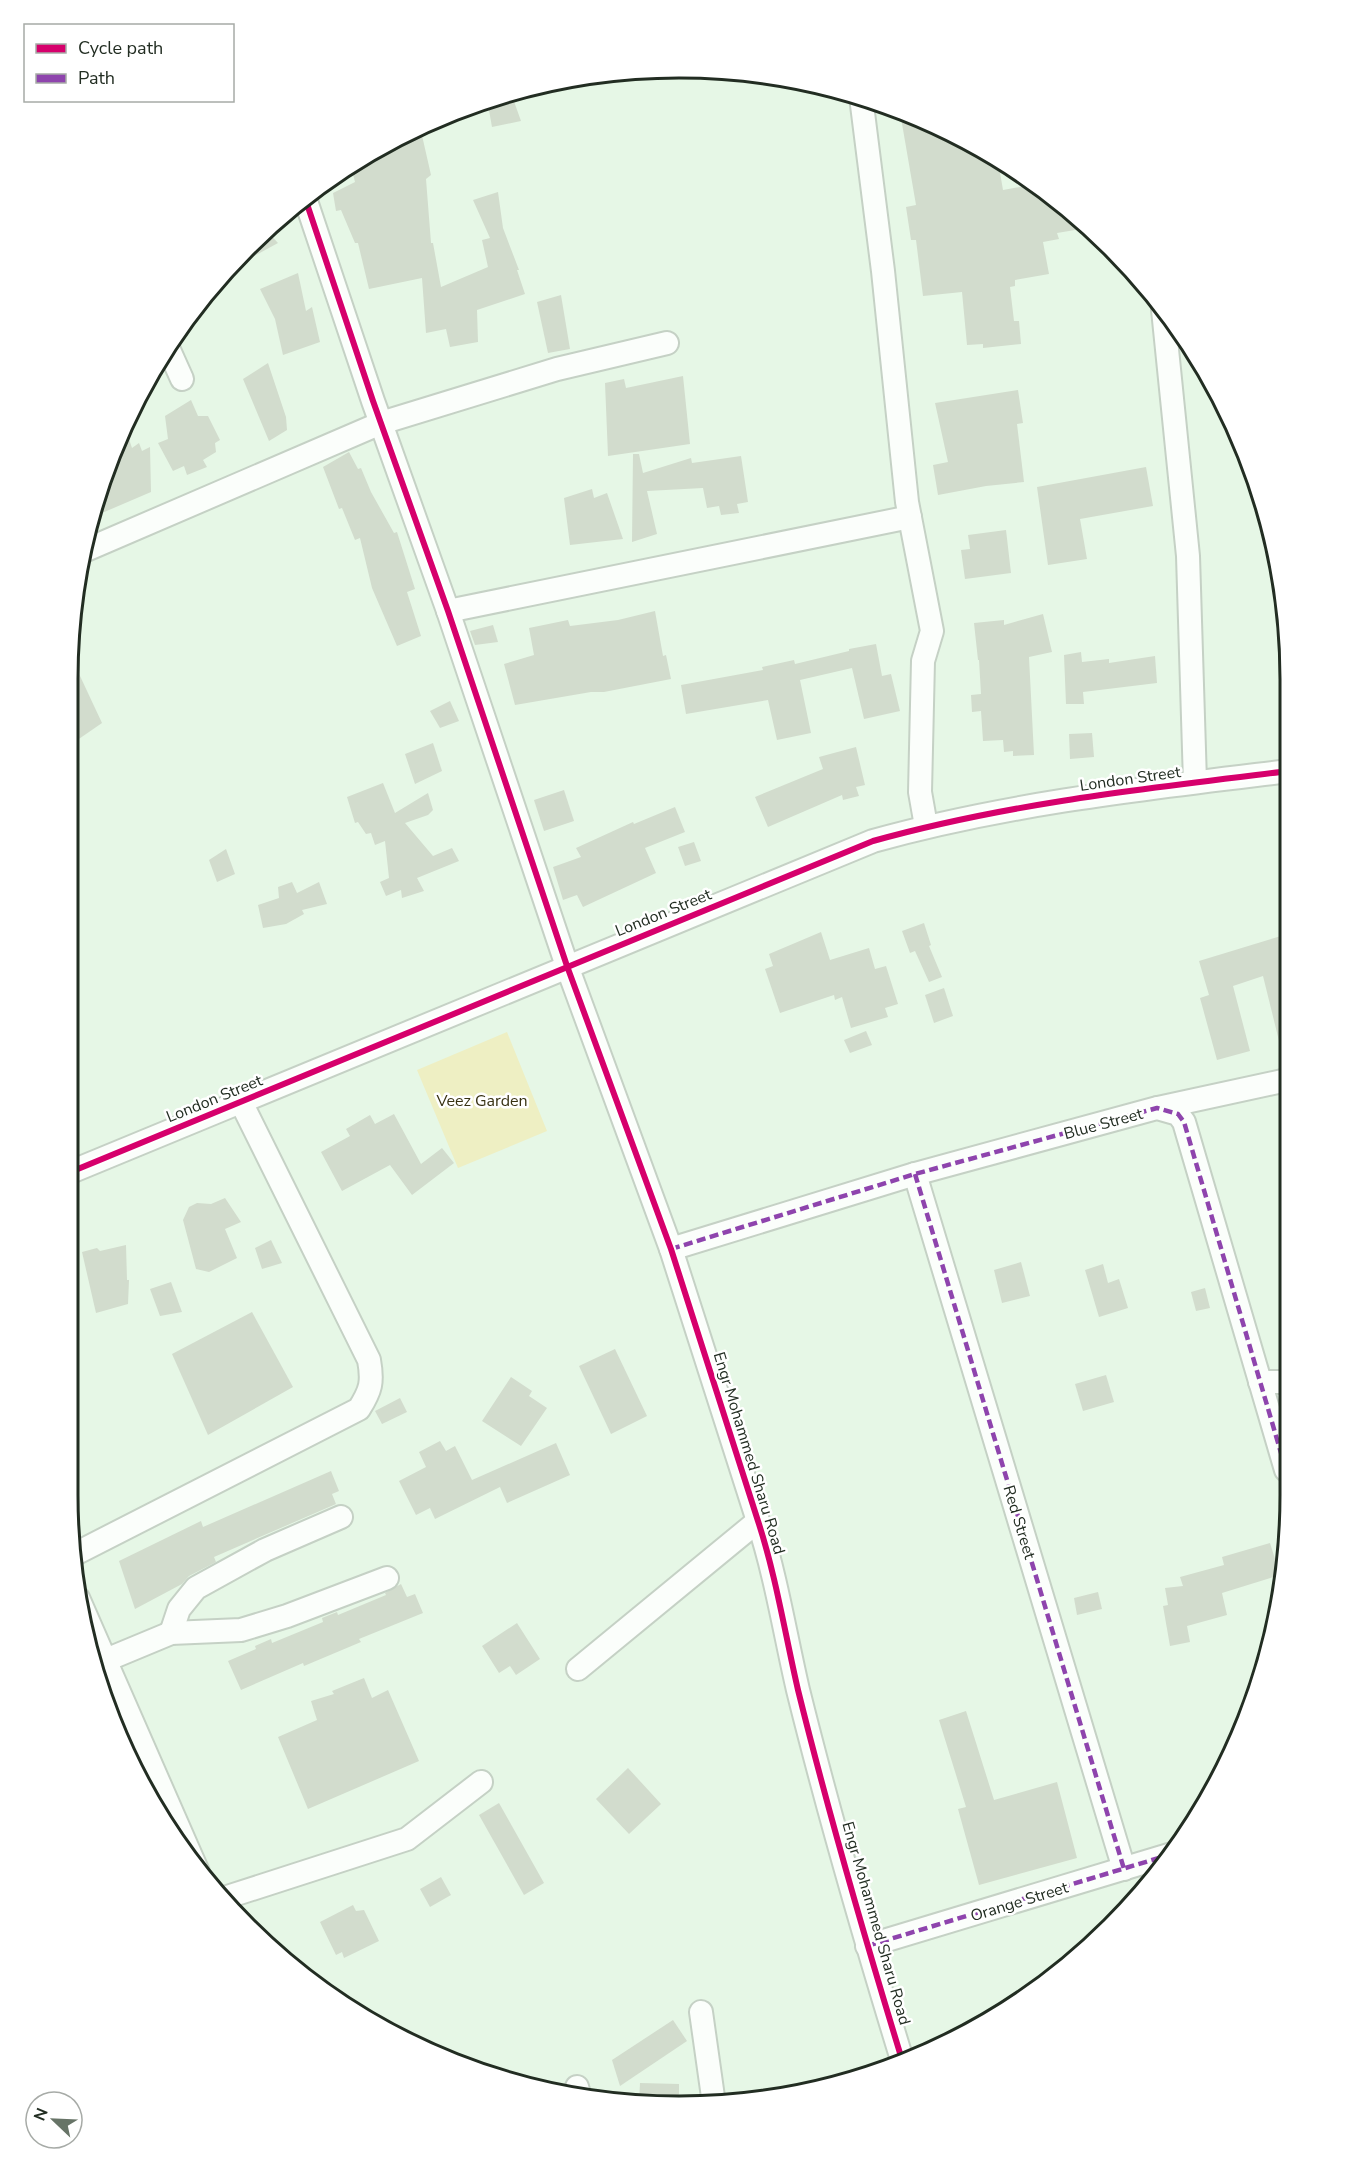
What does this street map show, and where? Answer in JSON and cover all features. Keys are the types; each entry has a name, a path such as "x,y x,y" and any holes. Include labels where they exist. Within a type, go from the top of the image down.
{"street":[{"path":"862,107 910,517 932,632 922,661 920,792 926,826"},
{"name":"Engr Mohammed Sharu Road","path":"308,206 448,611 567,966 671,1249 767,1548 798,1690 867,1946 900,2053"},
{"path":"1165,325 1188,556 1195,782"},
{"path":"93,547 381,423 557,369 667,343"},
{"path":"172,357 182,379"},
{"path":"448,611 910,517"},
{"name":"London Street","path":"78,1169 873,841 926,826 997,811 1280,772"},
{"path":"1157,1108 1280,1082"},
{"path":"81,1551 359,1409 368,1395 372,1379 369,1360 241,1102"},
{"name":"Blue Street","path":"671,1249 915,1174 1157,1108 1178,1114 1184,1122 1280,1450"},
{"name":"Red Street","path":"915,1174 1124,1869"},
{"path":"1260,1382 1280,1382"},
{"path":"171,1633 179,1609 196,1588 265,1550 342,1517"},
{"path":"578,1669 758,1521"},
{"path":"106,1660 171,1633 241,1630 287,1616 387,1578"},
{"path":"95,1635 180,1830"},
{"path":"231,1896 407,1839 481,1782"},
{"name":"Orange Street","path":"867,1946 1158,1858"},
{"path":"701,2012 713,2095"}],"green space":[{"name":"Veez Garden","path":"507,1032 547,1131 458,1168 417,1070"}],"building":[{"path":"514,101 521,121 492,127 489,109"},
{"path":"902,121 945,140 1000,171 1003,190 1023,186 1078,230 1057,233 1059,239 1043,242 1049,274 1015,280 1015,286 1010,287 1014,321 1019,321 1021,344 983,348 983,344 967,345 962,292 923,296 916,240 911,240 906,207 916,205"},
{"path":"422,136 431,175 426,179 431,243 433,243 441,287 488,267 482,240 490,238 473,200 498,192 503,228 519,270 517,270 525,294 477,310 478,342 450,347 446,329 426,333 422,278 369,289 358,243 355,243 341,210 336,211 333,193 355,182 353,174"},
{"path":"272,237 278,243 250,258"},
{"path":"298,273 306,311 312,307 320,342 283,355 275,319 260,289"},
{"path":"561,295 570,349 548,353 537,302"},
{"path":"268,363 286,417 287,430 269,441 243,379"},
{"path":"683,376 690,444 608,456 605,383 624,379 626,388"},
{"path":"1018,390 1023,423 1017,424 1024,482 938,495 933,465 948,462 935,403"},
{"path":"191,400 198,416 208,416 220,440 215,443 216,452 203,460 207,467 187,475 184,466 173,471 158,443 168,439 165,416"},
{"path":"128,439 132,448 139,443 142,451 150,447 151,492 101,513 110,486"},
{"path":"349,452 358,469 361,468 371,492 394,533 397,532 415,589 407,592 421,636 397,646 372,588 360,538 355,540 342,508 339,509 323,467"},
{"path":"633,454 639,454 643,473 691,458 692,463 741,456 748,502 737,504 739,513 721,515 719,506 707,508 703,488 647,491 657,534 632,542"},
{"path":"1146,467 1153,506 1080,519 1087,559 1048,565 1037,487"},
{"path":"592,489 594,498 607,493 623,539 570,545 564,498"},
{"path":"1006,530 1011,573 965,579 961,550 970,549 968,535"},
{"path":"655,611 663,656 666,655 671,679 604,692 591,692 515,705 504,664 534,655 529,628 568,620 570,626 618,620"},
{"path":"1043,614 1052,652 1029,657 1034,755 1013,756 1013,751 1004,752 1003,740 983,741 981,711 972,712 971,695 981,694 974,623 1004,620 1004,625"},
{"path":"493,625 498,642 475,645 470,631"},
{"path":"876,644 882,676 891,674 900,711 864,719 852,668 800,680 811,733 777,740 768,700 686,714 681,685 763,670 762,667 794,660 795,664"},
{"path":"1081,652 1082,662 1109,659 1109,663 1155,656 1157,683 1083,692 1084,704 1066,704 1064,655"},
{"path":"78,672 102,723 78,740"},
{"path":"450,701 459,721 440,728 430,711"},
{"path":"1092,733 1094,757 1070,759 1069,734"},
{"path":"433,743 442,771 415,784 405,754"},
{"path":"856,747 865,785 856,787 859,796 843,800 842,795 768,827 755,797 823,769 819,757"},
{"path":"383,783 395,813 428,793 433,810 428,815 405,823 433,856 452,848 459,861 417,878 424,891 402,898 401,890 386,896 380,882 389,878 385,841 375,845 371,833 366,834 358,822 355,823 347,797"},
{"path":"564,790 574,821 544,831 534,800"},
{"path":"675,807 685,832 645,848 656,873 583,907 577,895 563,900 553,867 581,857 576,848 633,822 634,824"},
{"path":"694,842 701,861 685,866 678,847"},
{"path":"226,849 235,874 217,882 209,860"},
{"path":"292,882 297,893 319,882 327,904 302,910 304,914 286,924 263,928 258,905 279,898 278,887"},
{"path":"924,923 931,945 929,946 942,977 929,982 915,951 910,953 902,931"},
{"path":"821,932 830,960 869,948 875,969 886,966 898,1004 885,1008 888,1017 851,1028 842,997 835,1000 834,995 780,1013 765,969 773,966 769,954"},
{"path":"1280,936 1280,1045 1263,976 1233,986 1250,1051 1217,1060 1200,998 1209,995 1199,961"},
{"path":"944,988 953,1016 934,1023 925,995"},
{"path":"866,1031 872,1045 850,1053 844,1040"},
{"path":"394,1114 421,1164 442,1148 454,1163 412,1195 390,1165 342,1191 321,1152 350,1136 346,1129 370,1115 375,1124"},
{"path":"225,1198 241,1222 225,1229 237,1258 209,1272 196,1269 183,1220 189,1207 197,1203 211,1204"},
{"path":"271,1240 282,1263 262,1269 255,1248"},
{"path":"126,1245 127,1280 129,1280 128,1304 96,1313 82,1252 97,1248 100,1251"},
{"path":"1021,1262 1030,1296 1002,1303 994,1270"},
{"path":"1103,1264 1108,1283 1119,1279 1128,1308 1099,1317 1085,1270"},
{"path":"171,1282 182,1312 160,1316 150,1289"},
{"path":"1205,1288 1210,1308 1196,1311 1191,1292"},
{"path":"252,1312 293,1387 208,1435 172,1354"},
{"path":"615,1349 647,1416 611,1434 579,1366"},
{"path":"1106,1375 1114,1402 1083,1411 1075,1384"},
{"path":"511,1377 532,1391 529,1396 547,1408 521,1446 482,1421"},
{"path":"400,1398 407,1412 382,1424 375,1411"},
{"path":"440,1441 446,1451 455,1446 472,1480 556,1443 570,1475 507,1503 500,1487 435,1519 430,1508 416,1515 399,1481 426,1467 419,1452"},
{"path":"331,1471 339,1491 332,1494 336,1504 214,1557 216,1562 189,1576 182,1584 135,1609 119,1561 201,1521 203,1527"},
{"path":"1270,1543 1276,1562 1274,1577 1222,1593 1227,1615 1187,1626 1190,1642 1170,1646 1163,1606 1168,1605 1165,1588 1183,1586 1180,1577 1224,1565 1222,1557"},
{"path":"401,1584 407,1597 415,1594 423,1613 359,1639 361,1642 304,1666 303,1663 241,1690 228,1661 256,1649 255,1646 271,1639 272,1643 323,1622 322,1618 337,1612 338,1615 386,1595 385,1593"},
{"path":"1098,1592 1102,1609 1077,1615 1074,1598"},
{"path":"517,1623 540,1659 516,1675 510,1666 499,1673 482,1646"},
{"path":"364,1678 372,1698 388,1690 419,1761 308,1809 278,1737 317,1720 311,1701 334,1694 332,1691"},
{"path":"966,1711 994,1800 1057,1782 1077,1858 979,1885 958,1809 966,1807 939,1720"},
{"path":"628,1768 661,1804 629,1834 596,1799"},
{"path":"499,1803 544,1883 524,1895 479,1815"},
{"path":"441,1877 451,1895 430,1907 420,1889"},
{"path":"353,1905 356,1911 364,1910 379,1941 344,1958 342,1952 336,1955 320,1922"},
{"path":"673,2020 687,2041 620,2086 612,2060"},
{"path":"640,2083 679,2084 679,2096 639,2095"}],"marked path":[{"path":"671,1249 915,1174 1157,1108 1178,1114 1184,1122 1280,1450"},
{"path":"915,1174 1124,1869"},
{"path":"867,1946 1158,1858"}],"cycle path":[{"path":"308,206 373,401 448,611 567,966 671,1249 764,1542 822,1784 900,2053"},
{"path":"78,1169 873,841 976,816 1080,798 1280,772"}]}
